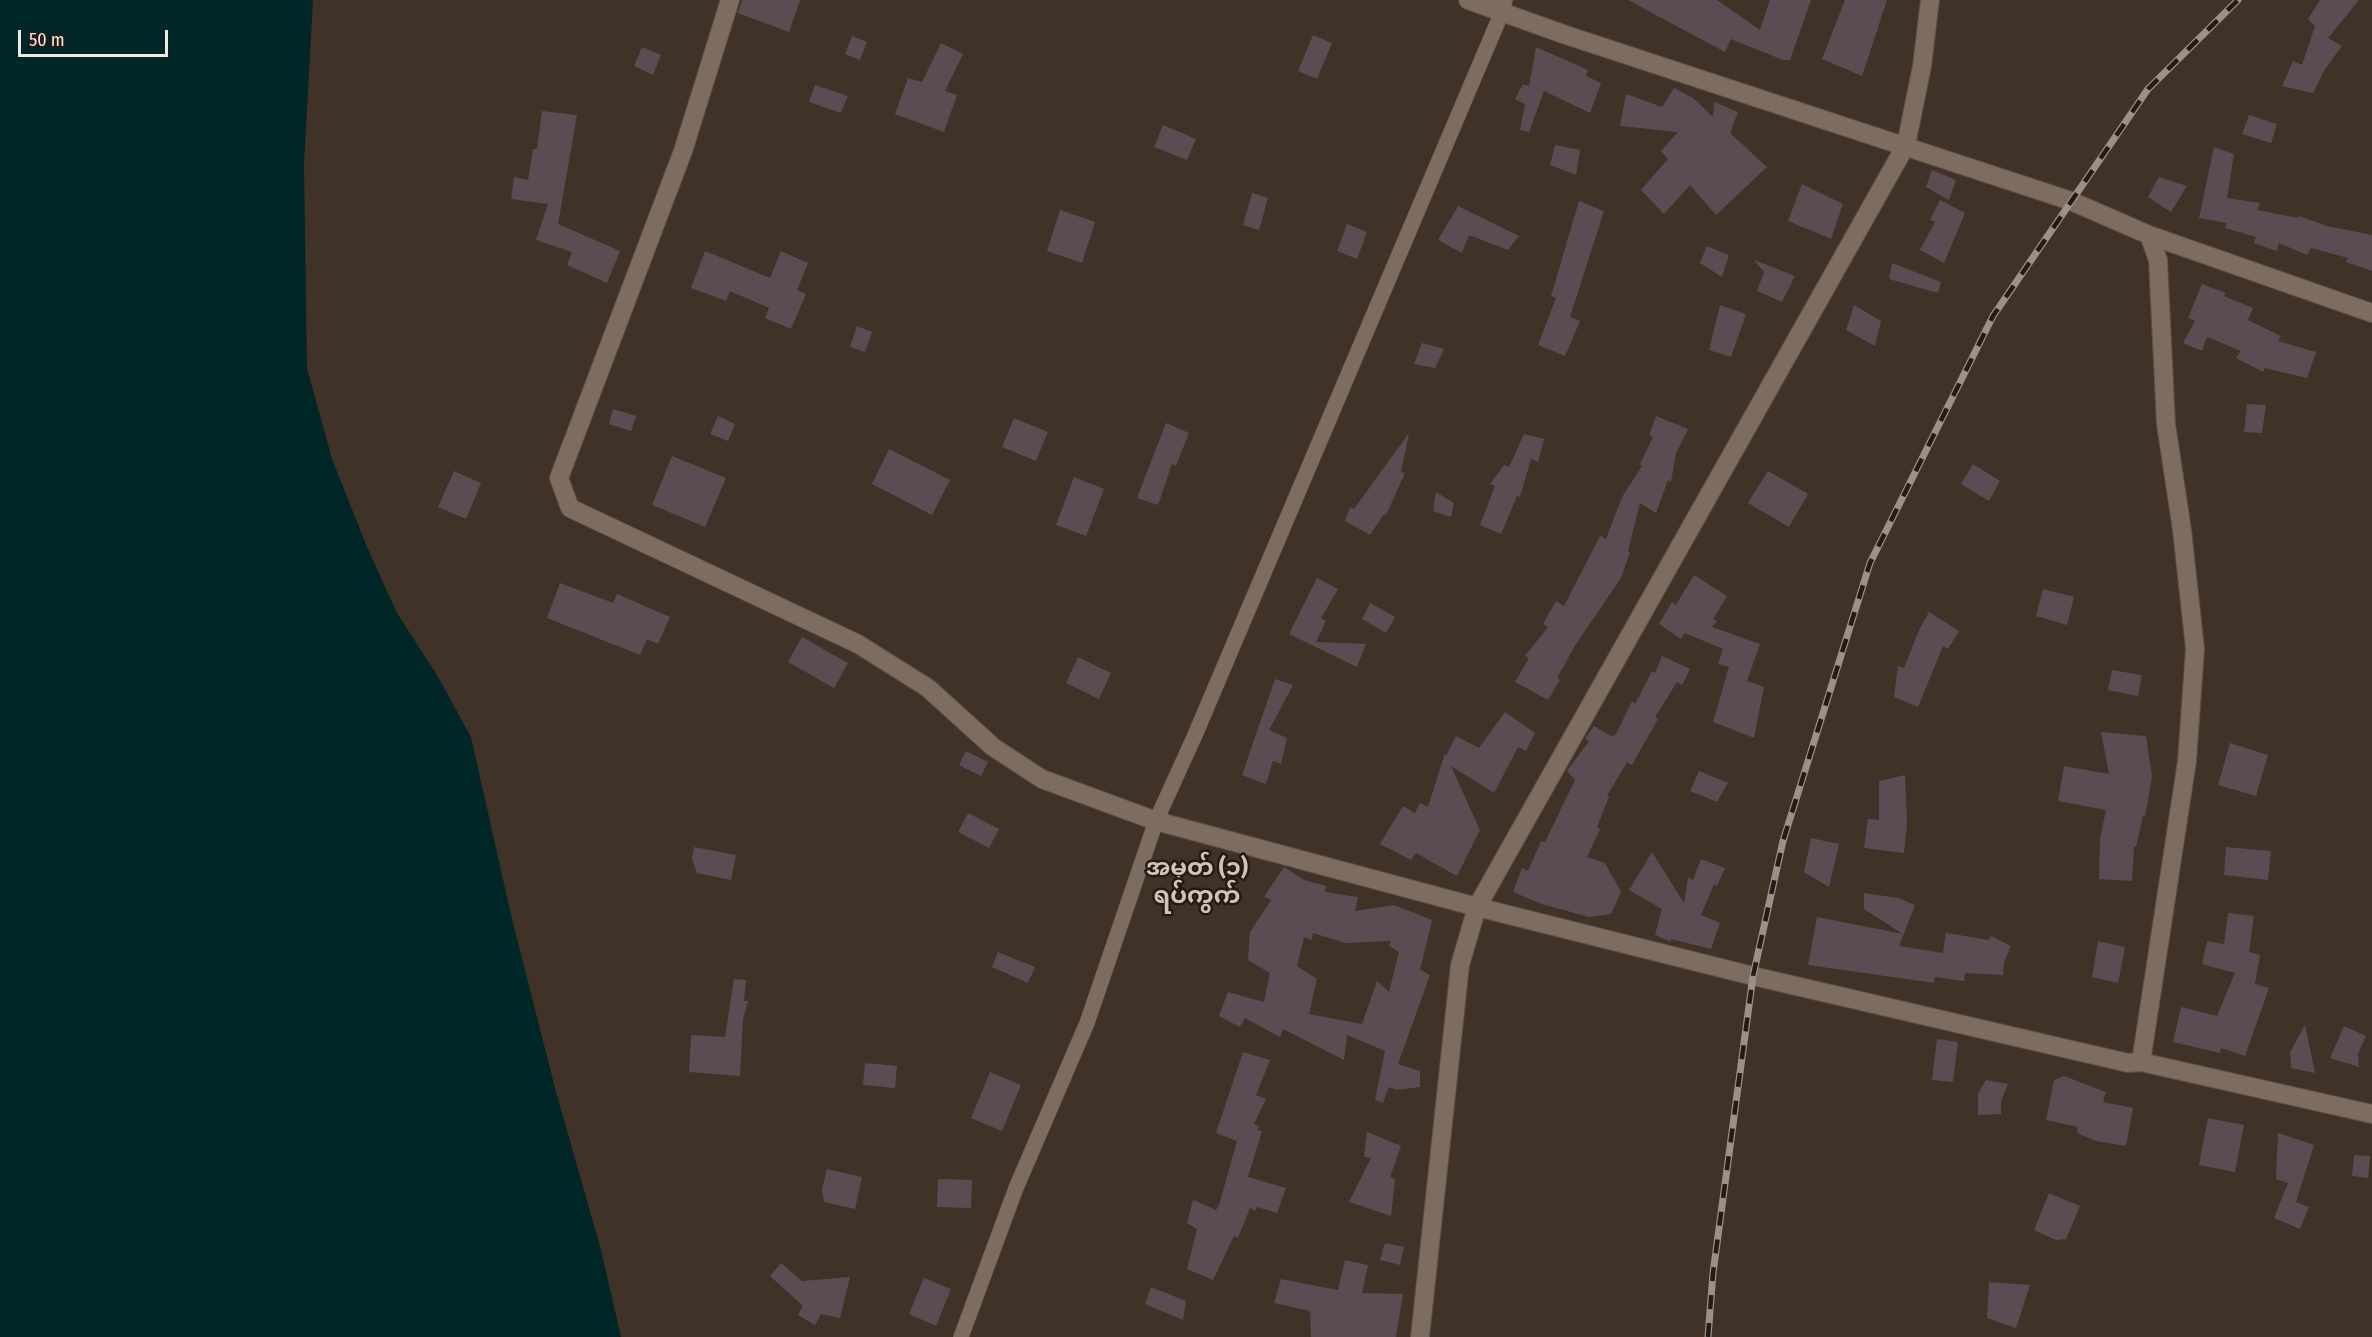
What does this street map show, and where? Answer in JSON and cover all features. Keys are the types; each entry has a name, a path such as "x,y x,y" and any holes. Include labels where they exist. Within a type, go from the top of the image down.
{"street":[{"path":"730,0 683,151 559,478 570,508 858,644 928,688 993,747 1042,780 1156,821 1477,906 1764,978 2128,1063 2141,1062 2372,1114"},
{"path":"1468,0 1503,6 2071,201 2149,235 2372,313"},
{"path":"1420,1337 1460,965 1477,906 1906,145 1922,66 1930,0"},
{"path":"961,1337 1016,1188 1088,1023 1156,821 1503,6"},
{"path":"2141,1062 2187,761 2195,649 2182,530 2166,424 2158,260 2149,235"}],"water":[{"path":"0,0 313,0 304,164 307,368 332,459 367,547 397,613 437,675 471,737 511,915 555,1088 601,1250 621,1337 0,1337"}],"building":[{"path":"742,0 800,0 789,32 738,13"},
{"path":"1628,0 1717,0 1760,30 1770,0 1811,0 1790,60 1783,60 1731,39 1725,52"},
{"path":"1845,0 1887,0 1862,76 1822,59"},
{"path":"2320,0 2359,0 2328,38 2342,46 2325,69 2313,93 2282,86 2293,61 2302,65 2315,26 2308,19"},
{"path":"1313,35 1332,43 1317,79 1298,71"},
{"path":"852,36 867,42 860,60 845,54"},
{"path":"941,43 963,54 945,91 957,95 944,132 895,114 908,78 922,82"},
{"path":"642,47 661,55 653,75 634,66"},
{"path":"1536,47 1588,70 1586,76 1601,83 1590,113 1544,91 1529,132 1520,130 1525,104 1515,99 1523,84 1529,86"},
{"path":"815,85 848,96 841,113 809,102"},
{"path":"1674,88 1693,98 1713,117 1714,102 1738,112 1730,133 1767,167 1716,215 1690,185 1664,214 1641,190 1668,159 1661,151 1678,132 1620,126 1626,94 1662,107"},
{"path":"542,111 577,115 558,224 620,251 607,283 567,265 572,252 536,240 548,204 511,199 514,177 528,180 533,149 537,149"},
{"path":"2249,115 2277,124 2271,143 2242,134"},
{"path":"1163,125 1196,139 1187,160 1154,147"},
{"path":"1555,145 1580,150 1576,175 1550,165"},
{"path":"2214,147 2234,154 2227,198 2260,203 2257,210 2298,218 2299,216 2327,226 2372,235 2372,271 2346,262 2348,258 2311,248 2307,255 2279,243 2277,251 2254,243 2256,237 2225,228 2227,223 2199,218"},
{"path":"1932,170 1956,180 1949,200 1926,187"},
{"path":"2159,177 2187,186 2171,212 2148,197"},
{"path":"1802,184 1843,204 1831,239 1788,221"},
{"path":"1252,193 1268,198 1259,230 1243,225"},
{"path":"1940,200 1965,213 1944,263 1920,250 1935,222 1930,220"},
{"path":"1579,201 1604,211 1570,317 1580,321 1565,356 1538,345 1556,298 1551,296"},
{"path":"1458,206 1519,236 1508,250 1469,235 1462,253 1438,240"},
{"path":"1060,210 1095,222 1082,263 1047,251"},
{"path":"1347,224 1367,232 1357,259 1337,251"},
{"path":"1707,246 1729,255 1722,277 1700,263"},
{"path":"705,251 770,278 781,251 808,263 797,290 806,294 791,329 765,318 769,308 730,291 726,301 691,288"},
{"path":"1754,260 1795,276 1782,302 1757,291 1764,272"},
{"path":"1892,263 1941,282 1938,293 1889,279"},
{"path":"2202,284 2226,293 2224,296 2253,308 2248,320 2281,336 2278,341 2316,352 2307,378 2265,368 2263,372 2236,358 2241,351 2207,337 2202,351 2183,343 2195,321 2188,318"},
{"path":"1720,305 1746,314 1731,357 1709,350"},
{"path":"1854,305 1881,321 1875,346 1846,330"},
{"path":"857,326 872,332 865,352 850,347"},
{"path":"1422,343 1444,349 1435,368 1414,364"},
{"path":"2247,404 2266,405 2262,433 2244,432"},
{"path":"613,409 636,416 631,431 609,424"},
{"path":"718,416 735,424 728,441 710,434"},
{"path":"1656,416 1688,429 1676,453 1671,482 1668,480 1656,513 1640,503 1628,551 1630,552 1621,578 1576,644 1548,700 1515,682 1529,658 1525,656 1548,627 1543,624 1556,601 1564,606 1600,536 1606,539 1622,497 1642,466 1640,464 1653,437 1649,435"},
{"path":"1014,418 1048,432 1036,461 1002,447"},
{"path":"1166,423 1189,433 1176,466 1172,464 1158,505 1137,498"},
{"path":"1409,433 1401,472 1405,473 1386,515 1384,514 1370,535 1345,521 1350,507 1354,509"},
{"path":"1524,434 1544,439 1538,462 1531,459 1520,497 1517,496 1501,534 1480,525 1495,486 1490,484 1504,465 1509,467"},
{"path":"889,449 950,480 932,515 872,484"},
{"path":"672,456 726,478 705,527 652,505"},
{"path":"1973,464 2000,481 1989,501 1961,484"},
{"path":"454,471 481,483 466,519 438,507"},
{"path":"1768,471 1808,494 1789,527 1748,503"},
{"path":"1074,477 1104,489 1086,536 1056,525"},
{"path":"1436,492 1454,503 1451,517 1433,511"},
{"path":"1694,575 1727,596 1713,619 1717,621 1712,627 1760,644 1747,681 1764,687 1754,738 1713,722 1729,667 1718,664 1723,649 1685,633 1681,639 1659,624 1672,602 1676,605"},
{"path":"1317,578 1338,589 1321,618 1326,621 1316,642 1366,644 1357,667 1289,634"},
{"path":"560,583 613,603 617,594 670,617 658,644 647,639 640,655 547,618"},
{"path":"2043,589 2074,597 2067,625 2036,616"},
{"path":"1370,603 1395,617 1386,633 1362,619"},
{"path":"1929,612 1959,631 1948,649 1943,646 1918,707 1894,697 1898,666 1904,668"},
{"path":"802,637 848,663 834,688 788,662"},
{"path":"1662,656 1690,669 1682,685 1677,682 1655,717 1658,719 1632,765 1627,762 1607,796 1609,797 1597,827 1600,829 1587,857 1605,863 1621,892 1611,914 1589,917 1542,904 1513,892 1522,868 1528,871 1541,841 1545,842 1575,780 1567,771 1589,741 1585,739 1594,726 1613,737 1616,734 1632,701 1635,704 1652,671 1655,673"},
{"path":"1078,657 1111,673 1099,699 1066,683"},
{"path":"2112,670 2142,675 2138,696 2108,690"},
{"path":"1275,679 1293,685 1269,730 1287,738 1281,764 1273,761 1266,784 1242,775"},
{"path":"1505,712 1535,733 1526,751 1518,747 1494,793 1451,766 1480,830 1457,876 1416,853 1411,860 1380,844 1403,806 1415,813 1420,803 1428,807 1445,753 1446,756 1456,736 1479,748"},
{"path":"2101,732 2146,736 2152,776 2145,817 2143,816 2136,847 2134,846 2132,881 2099,879 2100,839 2106,810 2058,801 2064,766 2109,774"},
{"path":"2230,743 2268,755 2256,796 2218,785"},
{"path":"966,751 988,762 981,776 959,765"},
{"path":"1699,771 1728,783 1717,802 1690,791"},
{"path":"1905,775 1907,823 1904,853 1864,848 1868,819 1879,820 1879,781"},
{"path":"968,813 999,829 989,848 958,832"},
{"path":"1811,838 1839,844 1829,887 1804,872"},
{"path":"694,847 736,855 731,880 697,873 692,859"},
{"path":"2226,847 2271,851 2268,880 2224,875"},
{"path":"1652,852 1684,903 1688,877 1693,880 1701,859 1725,868 1717,886 1714,884 1701,915 1720,923 1711,949 1671,939 1671,942 1655,935 1662,909 1629,890"},
{"path":"1284,867 1304,880 1326,886 1325,892 1358,897 1355,911 1394,905 1432,920 1420,970 1430,975 1398,1064 1420,1071 1420,1087 1397,1090 1389,1087 1383,1103 1375,1100 1385,1051 1347,1035 1344,1060 1283,1029 1280,1037 1245,1018 1240,1027 1219,1016 1228,992 1264,1002 1270,973 1248,960 1250,932 1271,900 1264,897","holes":["1313,933 1345,943 1391,941 1389,946 1399,952 1389,992 1377,981 1362,1024 1309,1014 1317,979 1297,966 1304,937 1312,940"]},
{"path":"1864,893 1898,898 1915,905 1899,946 1943,953 1946,933 1989,940 1991,936 2011,946 2004,962 2003,975 1965,973 1964,981 1935,977 1934,983 1808,965 1817,917 1903,934 1864,909"},
{"path":"2228,913 2254,916 2249,952 2260,955 2255,984 2269,988 2245,1056 2221,1048 2220,1053 2173,1042 2181,1007 2217,1016 2235,973 2202,964 2207,941 2224,944"},
{"path":"2098,941 2125,947 2118,983 2092,977"},
{"path":"998,952 1035,967 1028,983 992,967"},
{"path":"734,979 746,980 744,1001 748,1001 743,1019 740,1076 689,1072 691,1035 725,1037"},
{"path":"2305,1025 2315,1073 2291,1068 2290,1052"},
{"path":"2344,1026 2366,1036 2358,1054 2359,1067 2330,1058"},
{"path":"1937,1039 1958,1042 1953,1082 1932,1080"},
{"path":"1243,1052 1270,1060 1256,1095 1266,1099 1254,1124 1259,1126 1257,1130 1262,1131 1248,1177 1286,1188 1277,1213 1257,1207 1255,1211 1250,1208 1238,1238 1234,1236 1213,1280 1187,1269 1197,1229 1187,1223 1193,1200 1216,1210 1219,1205 1237,1141 1216,1133"},
{"path":"865,1063 897,1066 895,1088 863,1085"},
{"path":"990,1072 1021,1085 1002,1131 971,1118"},
{"path":"2064,1076 2106,1092 2103,1102 2133,1108 2126,1146 2096,1141 2077,1133 2078,1127 2046,1120 2054,1080"},
{"path":"1986,1080 2008,1084 2001,1101 2001,1114 1978,1115 1978,1094"},
{"path":"2208,1118 2244,1125 2235,1172 2199,1165"},
{"path":"1367,1132 1401,1146 1390,1177 1395,1179 1391,1216 1349,1202 1371,1158 1364,1157"},
{"path":"2278,1133 2314,1145 2296,1202 2309,1207 2300,1229 2274,1218 2288,1183 2276,1179"},
{"path":"2354,1155 2370,1156 2368,1178 2352,1176"},
{"path":"827,1169 862,1177 855,1209 824,1202 822,1189"},
{"path":"938,1179 972,1180 971,1208 937,1207"},
{"path":"2049,1193 2080,1206 2066,1239 2056,1240 2034,1230"},
{"path":"1385,1243 1404,1247 1400,1265 1380,1260"},
{"path":"1345,1260 1368,1265 1362,1293 1403,1294 1396,1337 1311,1337 1310,1311 1274,1303 1281,1279 1338,1290"},
{"path":"781,1263 802,1281 850,1277 840,1318 821,1314 815,1325 798,1315 803,1306 770,1276"},
{"path":"924,1278 951,1289 936,1326 909,1314"},
{"path":"1989,1282 2030,1285 2016,1328 1987,1318"},
{"path":"1151,1287 1186,1301 1183,1320 1145,1304"}],"railway":[{"path":"1708,1337 1713,1273 1753,976 1783,841 1870,563 1993,316 2148,89 2238,0"}],"district":[{"name":"အမှတ် (၁) ရပ်ကွက်","path":"1197,882"}]}
